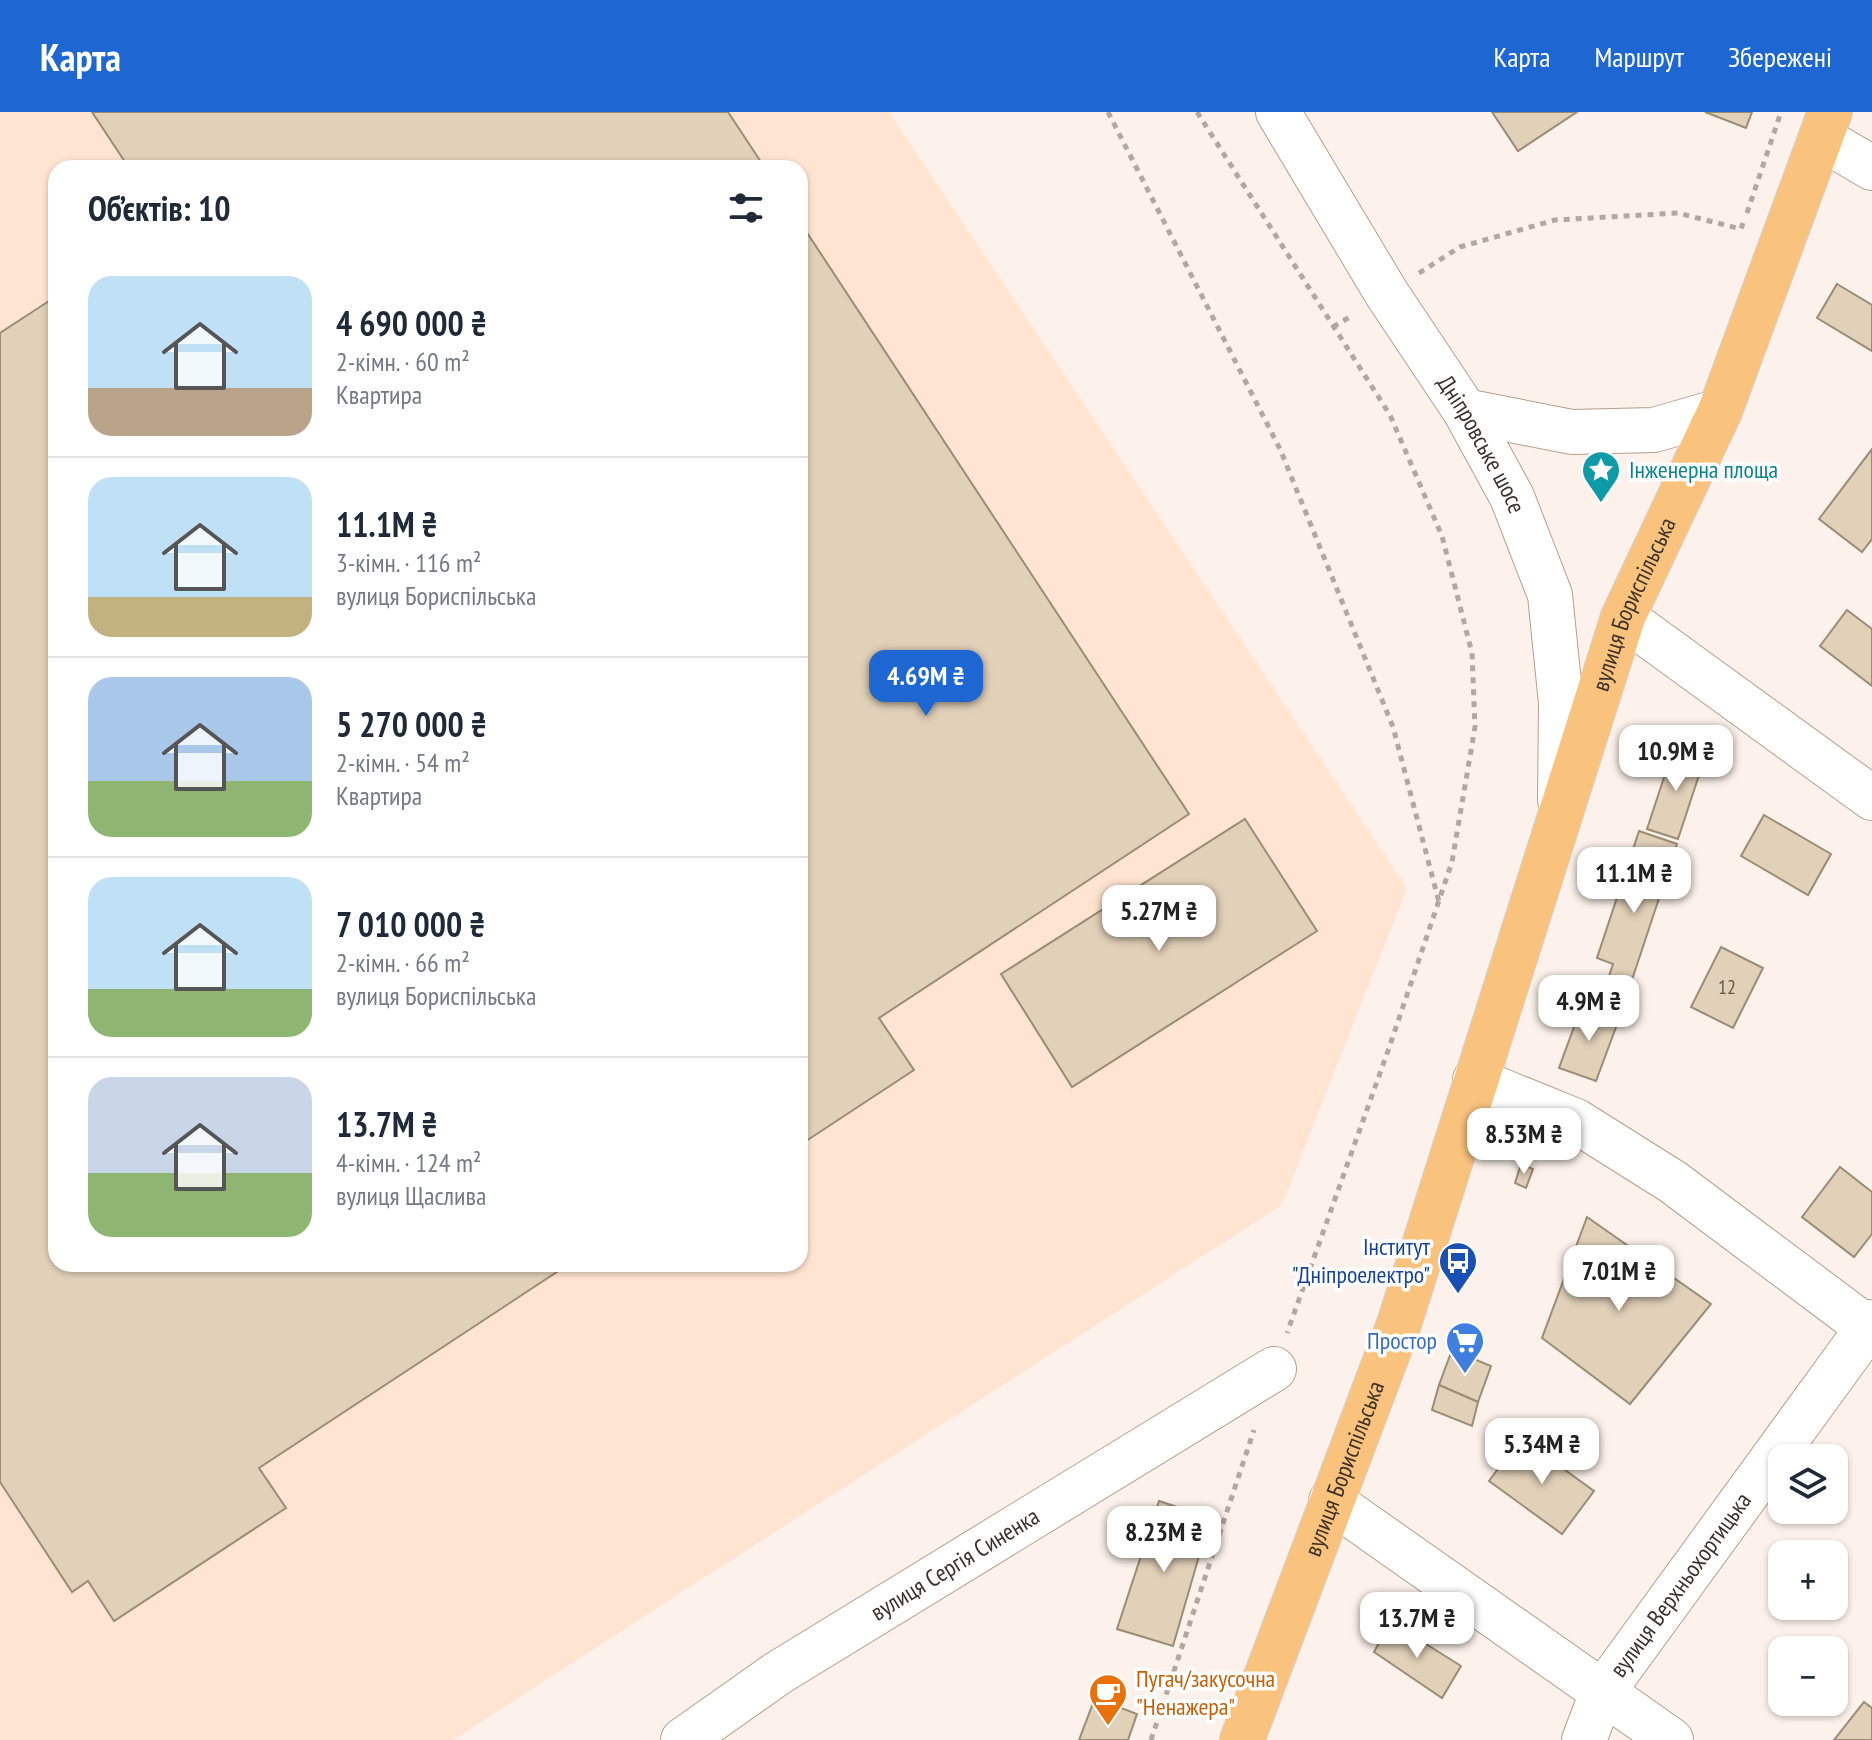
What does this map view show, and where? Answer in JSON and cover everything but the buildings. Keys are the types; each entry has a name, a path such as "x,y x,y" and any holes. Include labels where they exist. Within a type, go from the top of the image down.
{"main road":[{"name":"вулиця Бориспільська","path":"1242,1740 1399,1324 1623,617 1720,411 1825,125"}],"street":[{"name":"Дніпровське шосе","path":"1278,112 1387,294 1465,411 1512,497 1550,595 1561,703 1559,817"},
{"path":"1825,125 1872,168"},
{"path":"1465,411 1572,432 1654,430 1720,411"},
{"path":"1623,617 1872,798"},
{"path":"1475,1080 1576,1121 1649,1167 1871,1327"},
{"name":"вулиця Верхньохортицька","path":"1584,1740 1602,1693 1871,1327"},
{"name":"вулиця Сергія Синенка","path":"683,1740 778,1673 1274,1369"},
{"path":"1331,1501 1671,1740"}],"path":[{"path":"1108,112 1280,449 1393,727 1439,902"},
{"path":"1197,112 1390,415 1442,536 1472,653 1475,727 1452,862 1274,1369"},
{"path":"1333,327 1460,247 1555,220 1678,213 1741,229 1781,112"},
{"path":"1151,1740 1255,1427"}],"shaded area":[{"path":"0,112 889,112 1407,888 1282,1205 453,1740 0,1740"}],"place":[{"name":"Інженерна площа","path":"1601,504"},
{"name":"Інститут \"Дніпроелектро\"","path":"1458,1295"},
{"name":"Простор","path":"1465,1375"},
{"name":"Пугач/закусочна \"Ненажера\"","path":"1108,1727"}]}
